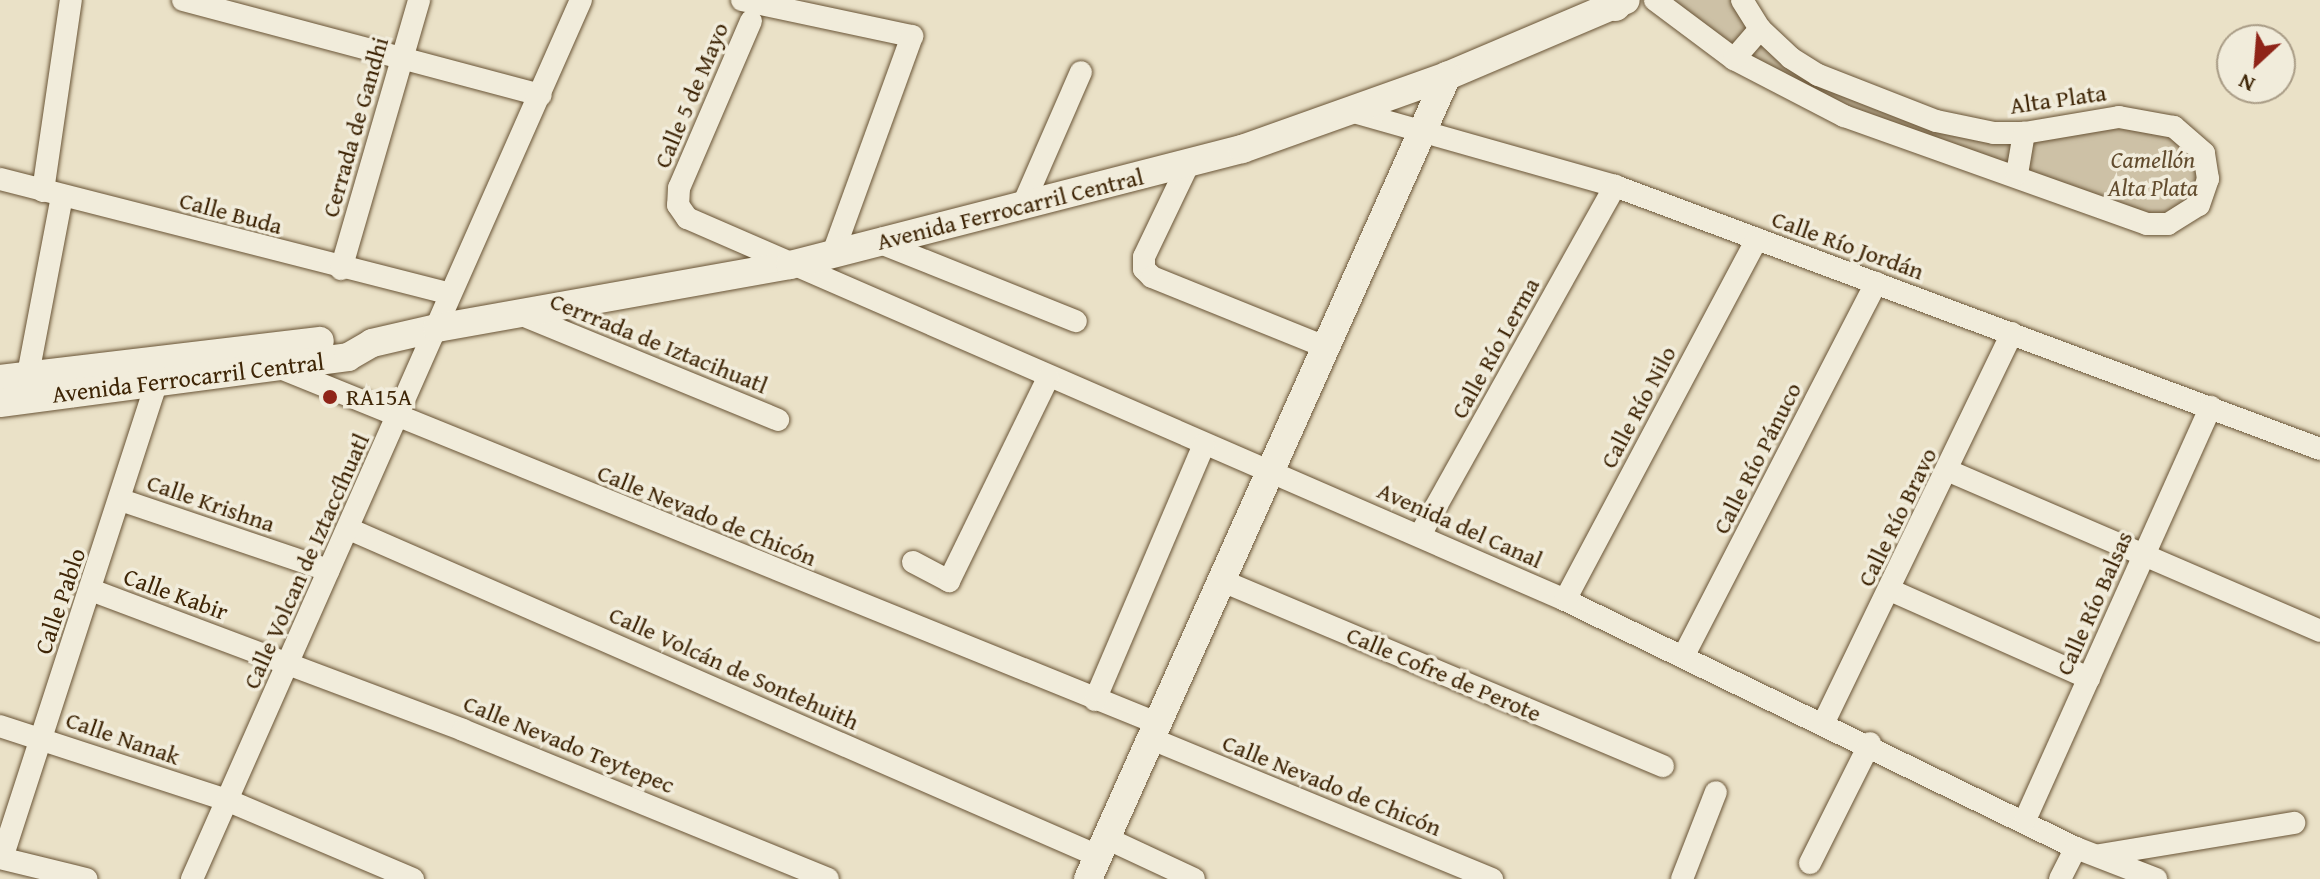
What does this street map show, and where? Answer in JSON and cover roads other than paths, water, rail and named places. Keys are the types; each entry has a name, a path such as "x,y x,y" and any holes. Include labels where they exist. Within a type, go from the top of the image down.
{"street":[{"path":"13,389 52,193 71,0"},
{"path":"183,0 541,95"},
{"name":"Cerrada de Gandhi","path":"341,269 419,0"},
{"name":"Calle Volcan de Iztaccíhuatl","path":"192,879 229,801 328,570 401,414 450,294 581,0"},
{"path":"742,0 912,36 833,253"},
{"name":"Alta Plata","path":"1655,0 1734,59 1844,116 2017,174 2147,224 2186,217 2199,205 2208,179 2204,153 2194,140 2174,127 2144,120 2090,118 2024,133 1967,129 1818,75 1760,29 1742,0"},
{"name":"Avenida Ferrocarril Central","path":"13,389 161,370 277,366 348,357 372,343 437,328 790,265 1188,165 1447,76 1619,2"},
{"name":"Calle 5 de Mayo","path":"751,21 679,188 678,205 687,218 790,265"},
{"path":"1734,59 1760,29"},
{"path":"1022,207 1081,72"},
{"path":"1097,858 1225,582 1270,472 1447,76"},
{"name":"Calle Río Jordán","path":"1350,111 1615,186 2320,449"},
{"path":"2017,174 2024,133"},
{"path":"1188,165 1144,257 1144,269 1325,347"},
{"name":"Calle Buda","path":"0,179 341,269 450,294"},
{"name":"Calle Río Lerma","path":"1420,535 1615,186"},
{"name":"Calle Río Nilo","path":"1565,600 1757,239"},
{"path":"878,242 1076,321"},
{"name":"Avenida del Canal","path":"790,265 1565,600 1870,743 2076,848 2156,879"},
{"name":"Calle Río Pánuco","path":"1683,657 1876,283"},
{"name":"Cerrrada de Iztacihuatl","path":"520,314 778,420"},
{"name":"Calle Río Bravo","path":"1824,722 1949,471 2012,333"},
{"name":"Avenida Ferrocarril Central","path":"161,370 238,351 348,338 372,343"},
{"name":"Calle Nevado de Chicón","path":"238,351 401,414 1095,700 1155,731 1492,879"},
{"name":"Calle Pablo","path":"1,858 121,500 161,370"},
{"path":"913,562 949,581 1048,378"},
{"name":"Calle Río Balsas","path":"2025,820 2211,407"},
{"path":"1095,700 1204,445"},
{"path":"1949,471 2320,631"},
{"name":"Calle Krishna","path":"121,500 328,570"},
{"name":"Calle Volcán de Sontehuith","path":"349,529 1097,858 1194,879"},
{"name":"Calle Cofre de Perote","path":"1225,582 1663,766"},
{"name":"Calle Kabir","path":"91,590 287,663"},
{"path":"1890,590 2089,678"},
{"name":"Calle Nevado Teytepec","path":"287,663 828,879"},
{"name":"Calle Nanak","path":"0,726 229,801 413,879"},
{"path":"1810,863 1870,743"},
{"path":"1682,879 1716,792"},
{"name":"Avenida del Canal","path":"2100,855 2294,823"},
{"path":"2060,879 2076,848"},
{"path":"1,858 72,877"}],"place":[{"name":"RA15A","path":"330,397"}],"park label":[{"name":"Camellón Alta Plata","path":"2153,174"}]}
